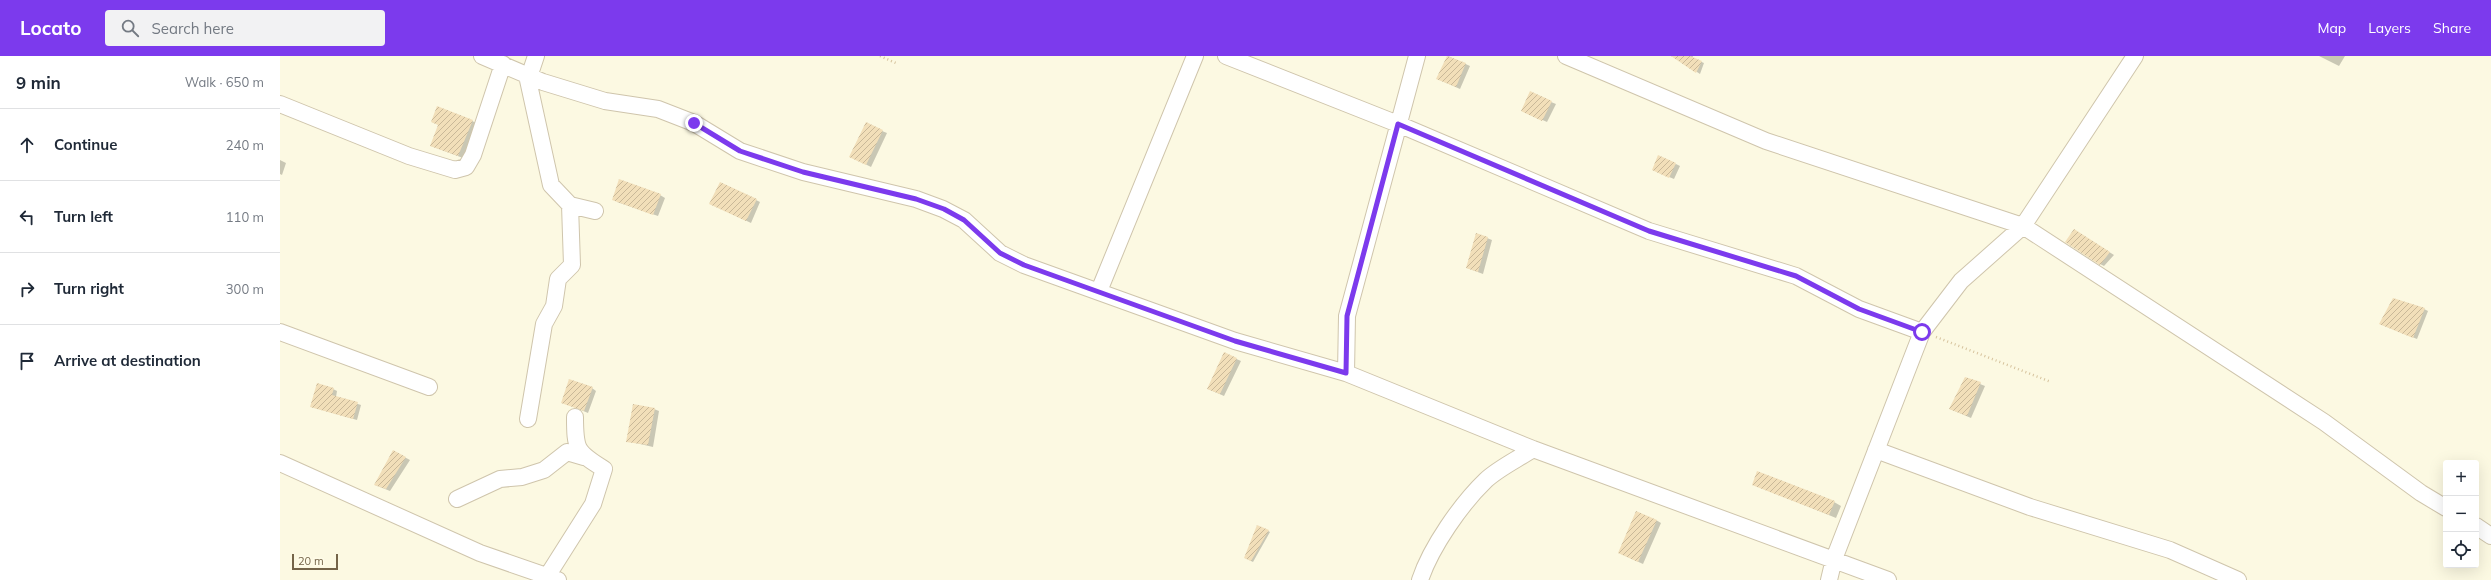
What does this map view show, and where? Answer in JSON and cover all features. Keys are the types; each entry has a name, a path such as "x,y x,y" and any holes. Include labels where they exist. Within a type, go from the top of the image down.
{"street":[{"path":"482,56 530,76 605,101 658,108 694,123 740,151 803,172 916,199 944,209 964,220 1000,253 1024,265 1235,341 1346,373 1533,449 1888,580"},
{"path":"536,56 530,76 531,94 551,185 570,205 595,211"},
{"path":"1099,291 1195,56"},
{"path":"1226,56 1398,124 1649,231 1796,276 1859,309 1922,332"},
{"path":"1346,373 1347,316 1417,56"},
{"path":"1566,56 1766,141 2023,226 2324,422 2421,493 2443,506"},
{"path":"1829,580 1834,559 1922,332 1961,281 2023,226 2135,56"},
{"path":"280,104 409,156 455,170 466,168 473,155 503,64"},
{"path":"528,419 544,324 554,306 558,279 572,265 570,205"},
{"path":"280,332 429,387"},
{"path":"575,417 575,441 584,457"},
{"path":"1420,580 1428,558 1452,521 1486,479 1533,449"},
{"path":"1876,450 2030,507 2170,550 2238,580"},
{"path":"280,463 480,553 553,578 593,504 604,469 584,457 567,452 544,470 522,477 500,479 457,499"},
{"path":"2479,528 2491,536"}],"path":[{"path":"880,56 898,64"},
{"path":"1922,332 2051,382"}],"building":[{"path":"1447,56 1466,63 1456,87 1436,79"},
{"path":"1671,56 1690,56 1702,61 1696,73"},
{"path":"1530,91 1552,101 1542,121 1521,111"},
{"path":"437,106 473,120 458,156 430,146 438,125 431,122"},
{"path":"866,122 883,130 866,165 849,157"},
{"path":"1658,155 1676,163 1669,178 1652,170"},
{"path":"619,179 661,194 653,215 612,200"},
{"path":"720,182 757,199 746,221 709,204"},
{"path":"2074,229 2110,252 2100,265 2065,242"},
{"path":"1476,233 1488,237 1478,272 1466,268"},
{"path":"2393,298 2425,308 2413,338 2379,324"},
{"path":"1224,352 1237,358 1220,394 1207,389"},
{"path":"1965,377 1981,382 1967,416 1949,409"},
{"path":"569,379 593,387 584,411 561,403"},
{"path":"317,383 334,388 332,395 358,402 353,419 310,407"},
{"path":"633,404 655,408 648,445 626,442"},
{"path":"393,450 406,457 386,489 374,485"},
{"path":"1757,471 1835,501 1829,515 1752,485"},
{"path":"1636,511 1657,520 1638,562 1618,553"},
{"path":"1257,525 1269,530 1251,561 1244,558"}],"route":[{"path":"694,123 740,151 803,172 916,199 944,209 964,220 1000,253 1024,265 1235,341 1346,373 1347,316 1398,124 1649,231 1796,276 1859,309 1922,332"}]}
